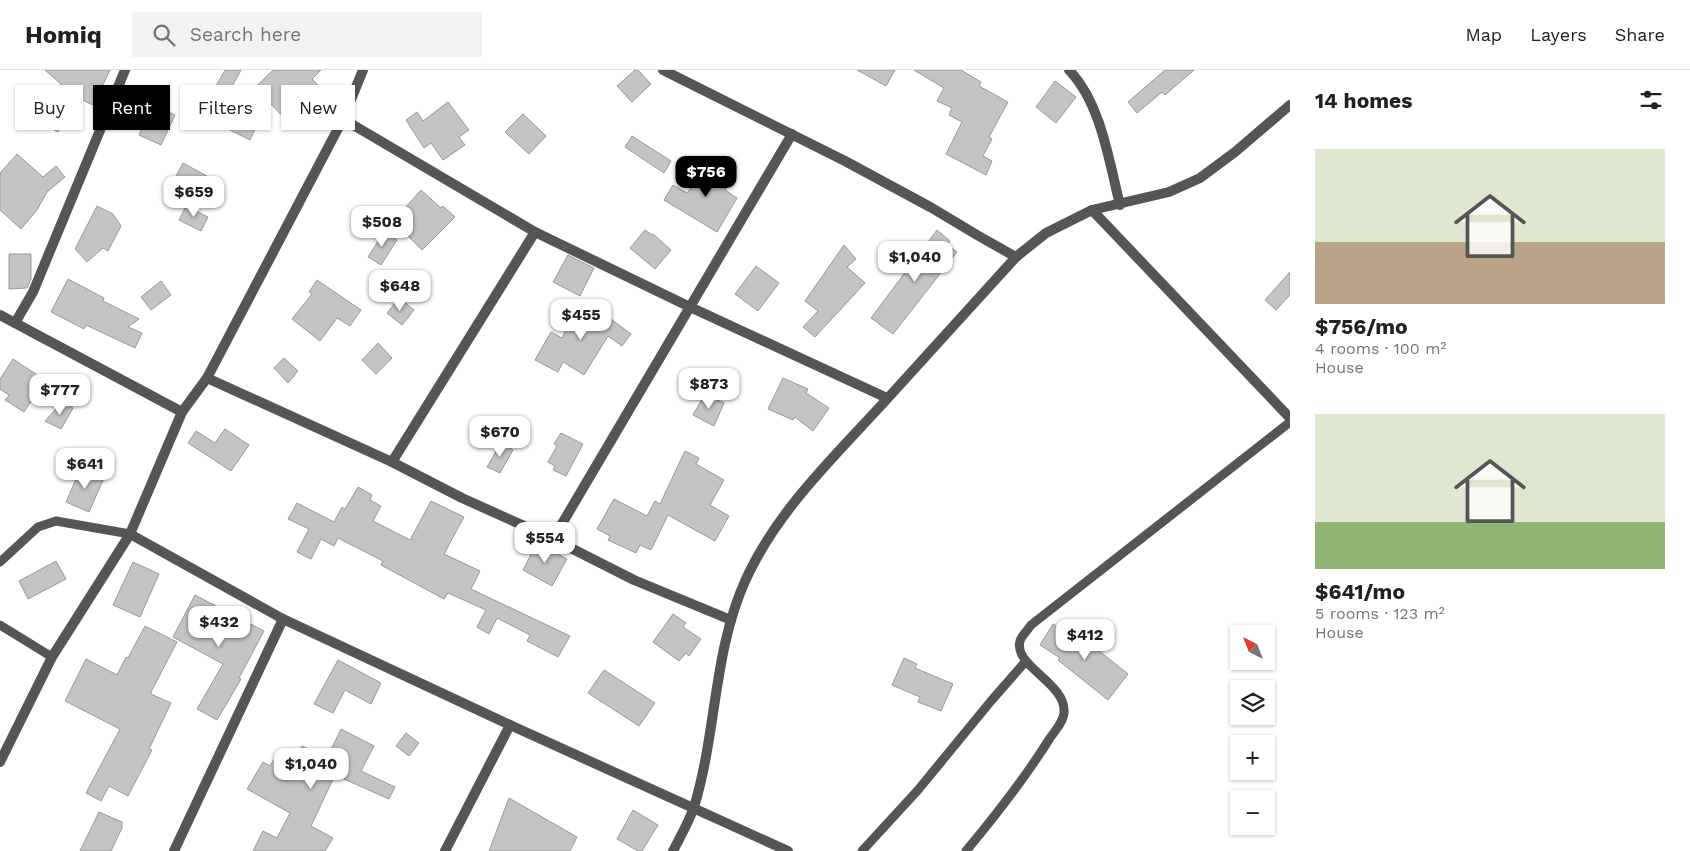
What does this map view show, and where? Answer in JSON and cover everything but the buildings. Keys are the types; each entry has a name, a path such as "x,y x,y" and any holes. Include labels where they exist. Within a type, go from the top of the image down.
{"street":[{"path":"16,323 33,292 125,70"},
{"path":"355,90 363,70"},
{"path":"663,70 792,134 932,208 1016,257"},
{"path":"1074,72 1088,97 1104,138 1120,205"},
{"path":"673,851 694,808 703,772 718,676 731,620 745,580 772,534 797,499 831,458 1016,257 1046,233 1092,210 1120,205 1169,192 1200,178 1235,152 1290,105"},
{"path":"355,126 535,232 690,307 888,398"},
{"path":"0,762 52,657 130,534 182,412 206,378 337,130"},
{"path":"553,539 792,134"},
{"path":"1092,210 1290,418"},
{"path":"392,462 535,232"},
{"path":"0,315 182,412"},
{"path":"206,378 392,462 462,498 553,539 634,580 731,620"},
{"path":"130,534 282,620 788,851"},
{"path":"174,851 282,620"},
{"path":"445,851 510,725"}],"lane":[{"path":"966,851 1002,808 1038,757 1064,714 1064,704 1061,697 1020,653 1020,641 1031,625 1290,422"},
{"path":"0,562 38,527 56,521 130,534"},
{"path":"0,625 52,657"},
{"path":"862,851 918,790 1026,661"}]}
